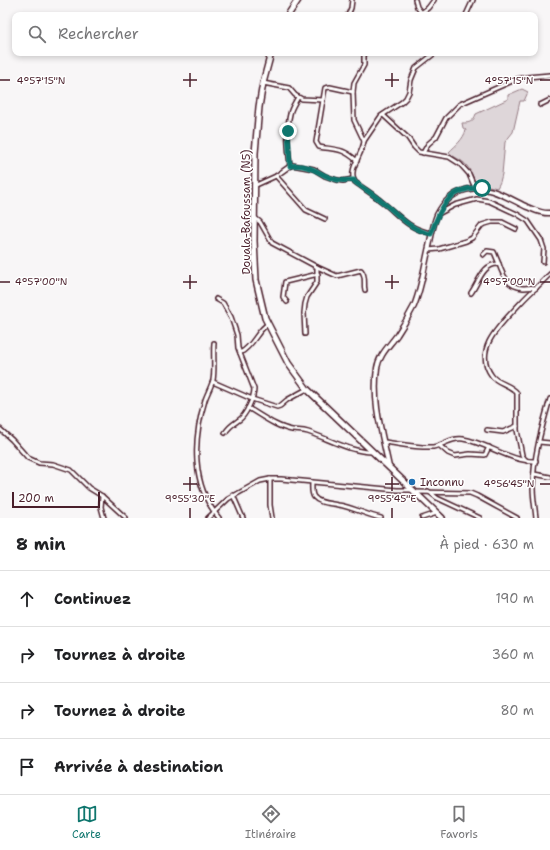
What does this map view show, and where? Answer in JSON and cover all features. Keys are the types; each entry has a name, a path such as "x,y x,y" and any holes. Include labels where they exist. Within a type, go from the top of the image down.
{"highway":[{"path":"290,12 298,0"},
{"name":"Douala-Bafoussam (N5)","path":"270,56 262,83 256,131 254,186 256,280 263,311 288,363 307,389 442,518"}],"street":[{"path":"350,12 352,8 352,0"},
{"path":"415,0 417,7 421,12 428,8 434,0"},
{"path":"467,12 473,0"},
{"path":"364,56 364,65 354,83 353,92 354,120 364,141"},
{"path":"430,56 416,68 409,84 409,92 406,98 378,120 364,141 353,172 355,182 382,201 406,224 431,234"},
{"path":"423,153 428,144 436,137 446,118 460,104 517,79 550,75"},
{"path":"262,83 289,88 298,97 323,100"},
{"path":"353,92 327,87 324,90 316,142 319,147 340,150 347,153 357,161"},
{"path":"290,166 288,146 289,118 291,110 298,97"},
{"path":"540,105 550,100"},
{"path":"383,115 408,138 416,150 423,153 444,156 457,162 467,171 475,188"},
{"path":"254,186 276,176 290,166 297,165 314,169 325,176 337,180 354,180"},
{"path":"276,176 306,210 325,220"},
{"path":"389,467 376,405 377,366 383,353 397,335 414,306 431,234 437,215 444,202 460,191 475,188 494,192 540,212 550,212"},
{"path":"437,215 461,202 476,199 489,201 517,214 528,221 541,240 544,249 543,262"},
{"path":"254,217 260,222 272,243 317,267 337,276 361,270 365,276 365,290"},
{"path":"428,250 439,249 466,241 472,238 482,225 492,222 502,222 516,229"},
{"path":"483,255 487,251 494,252 504,277 512,285 516,287 536,288"},
{"path":"471,293 486,268 494,264 499,264"},
{"path":"305,334 305,304 307,297 316,286 318,274 317,267"},
{"path":"286,302 283,297 285,282 318,274"},
{"path":"527,462 522,455 517,426 516,393 509,386 495,380 492,376 485,363 485,351 492,334 550,274"},
{"path":"216,299 223,303 231,317 240,353 254,386 254,392 248,408 240,419 230,426 225,433"},
{"path":"240,353 247,349 256,339 262,328 268,324"},
{"path":"214,343 212,382 205,400 198,429 197,466 202,489 214,512 219,518"},
{"path":"212,382 252,399 277,407 307,389"},
{"path":"536,518 533,486 534,474 539,442 550,399"},
{"path":"248,408 264,419 291,430 306,431 331,442 358,450 373,452"},
{"path":"487,430 503,432 517,426"},
{"path":"0,429 32,460 39,463 53,464 71,470 89,488 102,496 126,518"},
{"path":"384,442 421,446 440,446 450,440 461,438 527,462 536,461"},
{"path":"539,442 550,443"},
{"path":"440,446 448,453 457,456 470,454 485,455 489,447"},
{"path":"534,474 550,477"},
{"path":"208,518 234,495 260,481 270,479 397,490 470,493 517,518"},
{"path":"270,479 270,505 272,518"},
{"path":"312,482 312,492 318,500 346,506 381,518"},
{"path":"428,491 437,498 480,518"},
{"path":"234,495 243,518"},
{"path":"102,496 101,507 104,518"},
{"path":"422,518 437,513"}],"shaded area":[{"path":"522,89 528,92 524,101 520,101 513,132 505,142 500,182 497,188 479,185 475,181 469,168 449,152 465,134 466,130 463,128 462,123 471,122 476,114 508,99 508,95"}],"place":[{"name":"Inconnu","path":"412,482"}],"route":[{"path":"288,131 290,166 297,165 308,167 325,176 337,180 354,180 382,201 406,224 424,232 431,234 437,215 444,202 450,197 465,190 482,188"}]}
